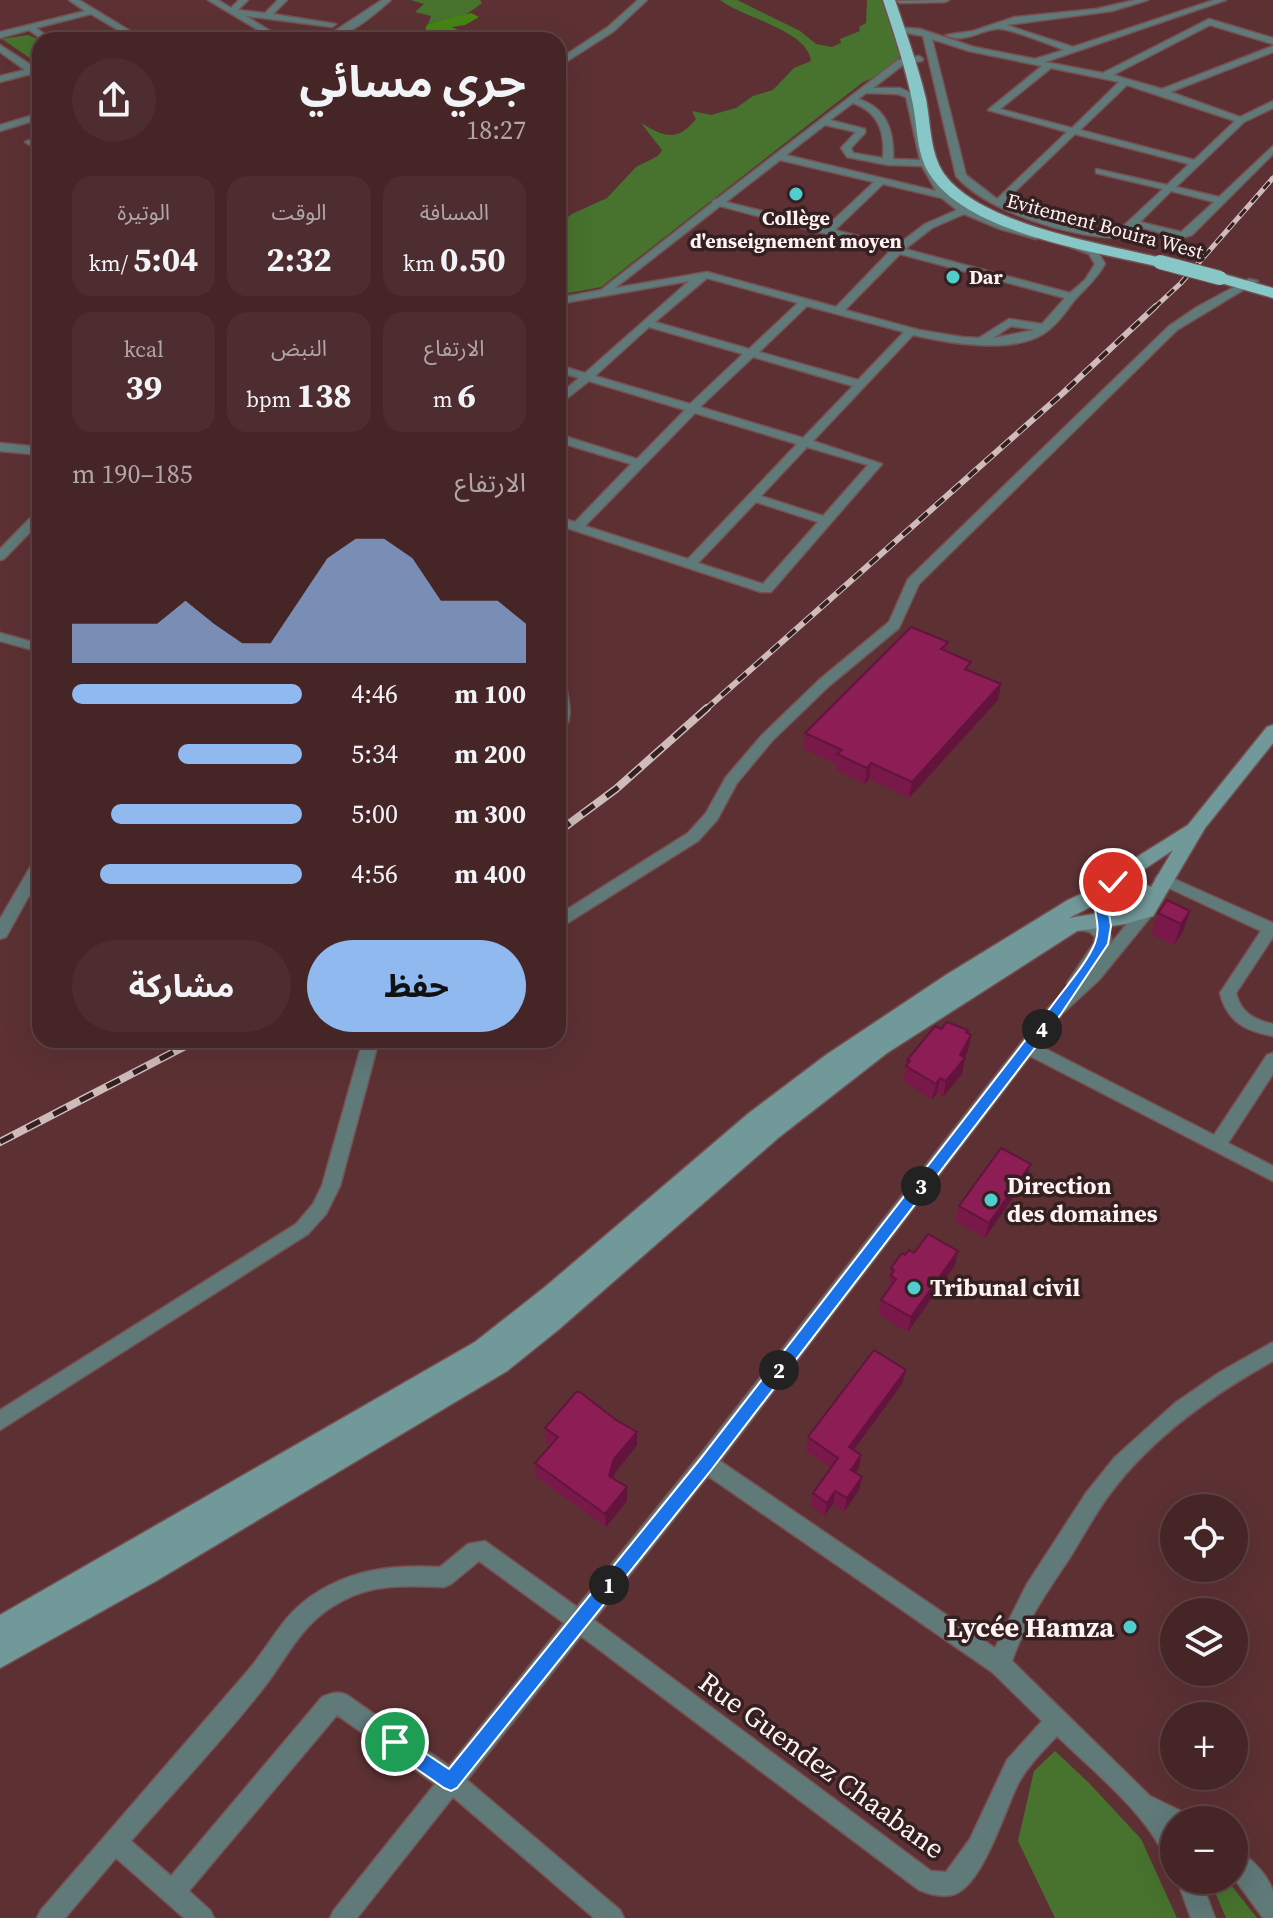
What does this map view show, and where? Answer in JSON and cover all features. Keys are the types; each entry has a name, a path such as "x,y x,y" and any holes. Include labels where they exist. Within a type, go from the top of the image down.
{"highway":[{"name":"Evitement Bouira West","path":"889,0 914,32"},
{"name":"Evitement Bouira West","path":"900,0 914,32 916,65 932,165 946,188 994,217 1098,250 1162,259"},
{"name":"Evitement Bouira West","path":"916,65 944,163 956,185 970,197 1021,219 1250,283"},
{"path":"1250,283 1273,287"},
{"path":"1250,283 1273,293"}],"main road":[{"path":"1117,908 1198,824 1271,739"},
{"path":"0,1654 161,1564 498,1363 550,1323 770,1132 911,1024 1072,924 1117,908 1163,879 1198,824"},
{"path":"0,1630 483,1350 538,1310 756,1120 834,1060 938,989 1075,905 1117,908"}],"street":[{"path":"73,0 128,32"},
{"path":"212,0 267,32"},
{"path":"232,12 244,0"},
{"path":"267,16 283,0"},
{"path":"341,32 387,0"},
{"path":"566,59 611,29 643,0"},
{"path":"900,0 945,0"},
{"path":"914,32 961,37 1015,20 1094,12 1144,0"},
{"path":"1037,61 1222,0"},
{"path":"0,35 93,11"},
{"path":"232,12 332,24"},
{"path":"1094,12 1117,19"},
{"path":"1105,76 1209,22 1273,41"},
{"path":"1129,23 1142,27"},
{"path":"997,25 1071,49"},
{"path":"32,29 37,32"},
{"path":"914,32 972,49 1105,76 1241,120"},
{"path":"914,32 961,176 971,187 998,203 1109,235 1120,235 1241,120 1273,104"},
{"path":"0,48 32,69"},
{"path":"1162,92 1273,49"},
{"path":"1050,64 993,110 1195,163"},
{"path":"606,290 850,99 894,68 916,65"},
{"path":"0,79 32,73"},
{"path":"998,203 1125,82"},
{"path":"566,299 606,290 712,275 912,330 980,342 1014,340 1044,328 1097,271 1100,264 1098,250 992,225 964,211 942,195 931,180 910,96 900,91 863,90"},
{"path":"850,99 871,106 882,115 889,149 888,162"},
{"path":"0,128 32,118"},
{"path":"822,121 862,131 846,148 847,154 888,162 925,163"},
{"path":"1133,223 1182,235 1188,233 1273,149"},
{"path":"777,156 942,195"},
{"path":"1099,171 1219,200"},
{"path":"828,231 881,181"},
{"path":"716,202 1072,297"},
{"path":"839,310 899,250 940,218 964,211"},
{"path":"566,395 701,276"},
{"path":"566,918 681,845 705,826 731,780 767,738 824,683 894,625 902,614 906,594 913,582 1173,328 1250,283"},
{"path":"577,527 693,408 806,301"},
{"path":"980,342 1009,322 1044,328"},
{"path":"647,323 858,384"},
{"path":"690,564 912,330"},
{"path":"566,370 876,464 766,589 566,524"},
{"path":"566,440 639,463"},
{"path":"0,447 32,450"},
{"path":"753,497 826,521"},
{"path":"0,556 32,523"},
{"path":"0,570 32,538"},
{"path":"0,637 32,646"},
{"path":"0,933 32,877"},
{"path":"1163,879 1271,930 1228,993 1231,1008 1239,1017 1258,1027 1273,1030"},
{"path":"1056,1010 1093,976 1117,908"},
{"path":"342,1918 580,1623 1028,1048 1102,944 1117,908"},
{"path":"0,1421 302,1229 320,1209 331,1186 369,1048"},
{"path":"1028,1048 1273,1174"},
{"path":"1217,1145 1273,1060"},
{"path":"1000,1664 1009,1635 1033,1594 1106,1483 1144,1440 1232,1373 1273,1351"},
{"path":"706,1463 1000,1664 1160,1825"},
{"name":"Rue Guendez Chaabane","path":"115,1842 260,1674 291,1627 335,1593 365,1581 395,1575 444,1577 475,1551 485,1551 927,1882 951,1884 960,1876 1025,1751 1058,1720"},
{"path":"172,1893 330,1705 339,1703 451,1781 612,1918"},
{"path":"1141,1803 1160,1812"},
{"path":"49,1918 115,1842 202,1918"},
{"path":"1248,1875 1273,1912"},
{"path":"1194,1894 1203,1918"}],"green space":[{"path":"411,0 480,0 482,3 464,16 428,24 431,16 415,12 424,4"},
{"path":"720,0 737,0 800,31 816,44 832,47 841,43 840,39 860,31 859,27 866,23 867,0 882,0 900,56 889,69 863,82 601,287 566,294 566,219 607,198 636,167 658,156 662,150 641,123 663,134 682,132 696,119 692,111 711,115 736,108 753,96 773,90 794,68 811,61 807,50 787,33"},
{"path":"471,13 479,17 465,25 452,27 458,32 429,32 425,28 428,24"},
{"path":"32,37 32,60 2,39"},
{"path":"1055,1751 1090,1784 1141,1839 1160,1881 1160,1894 1166,1894 1177,1918 1055,1918 1018,1841 1034,1771"},
{"path":"1216,1894 1238,1894 1257,1918 1226,1918"}],"building":[{"path":"911,627 948,642 941,649 971,662 965,669 1001,684 912,782 871,763 867,768 837,754 842,750 805,733"},
{"path":"1167,900 1190,911 1181,924 1158,913"},
{"path":"947,1022 968,1030 966,1032 971,1035 960,1055 965,1058 946,1081 940,1078 936,1084 906,1066 910,1061 907,1060 935,1026 941,1029"},
{"name":"Direction des domaines","path":"1001,1148 1031,1164 989,1223 959,1206"},
{"name":"Tribunal civil","path":"928,1234 958,1251 911,1317 881,1300 896,1279 891,1276 894,1270 891,1268 902,1253 905,1255 909,1250 914,1253"},
{"path":"874,1350 906,1370 849,1447 861,1455 851,1470 862,1477 847,1498 835,1491 827,1503 813,1493 838,1458 808,1437"},
{"path":"576,1392 637,1432 614,1459 609,1476 627,1487 605,1514 535,1463 558,1437 545,1428"}],"railway":[{"path":"1154,308 1181,283 1273,178"},
{"path":"705,710 1063,393 1156,306"},
{"path":"566,826 616,789 707,708"},
{"path":"0,1142 182,1048"}],"place":[{"name":"Collège d'enseignement moyen","path":"796,194"},
{"name":"Dar","path":"953,277"},
{"name":"Direction des domaines","path":"991,1200"},
{"name":"Tribunal civil","path":"914,1288"},
{"name":"Lycée Hamza","path":"1130,1627"}],"route":[{"path":"395,1742 451,1781 706,1463 1056,1010 1102,944 1105,926 1100,894 1113,882"}]}
